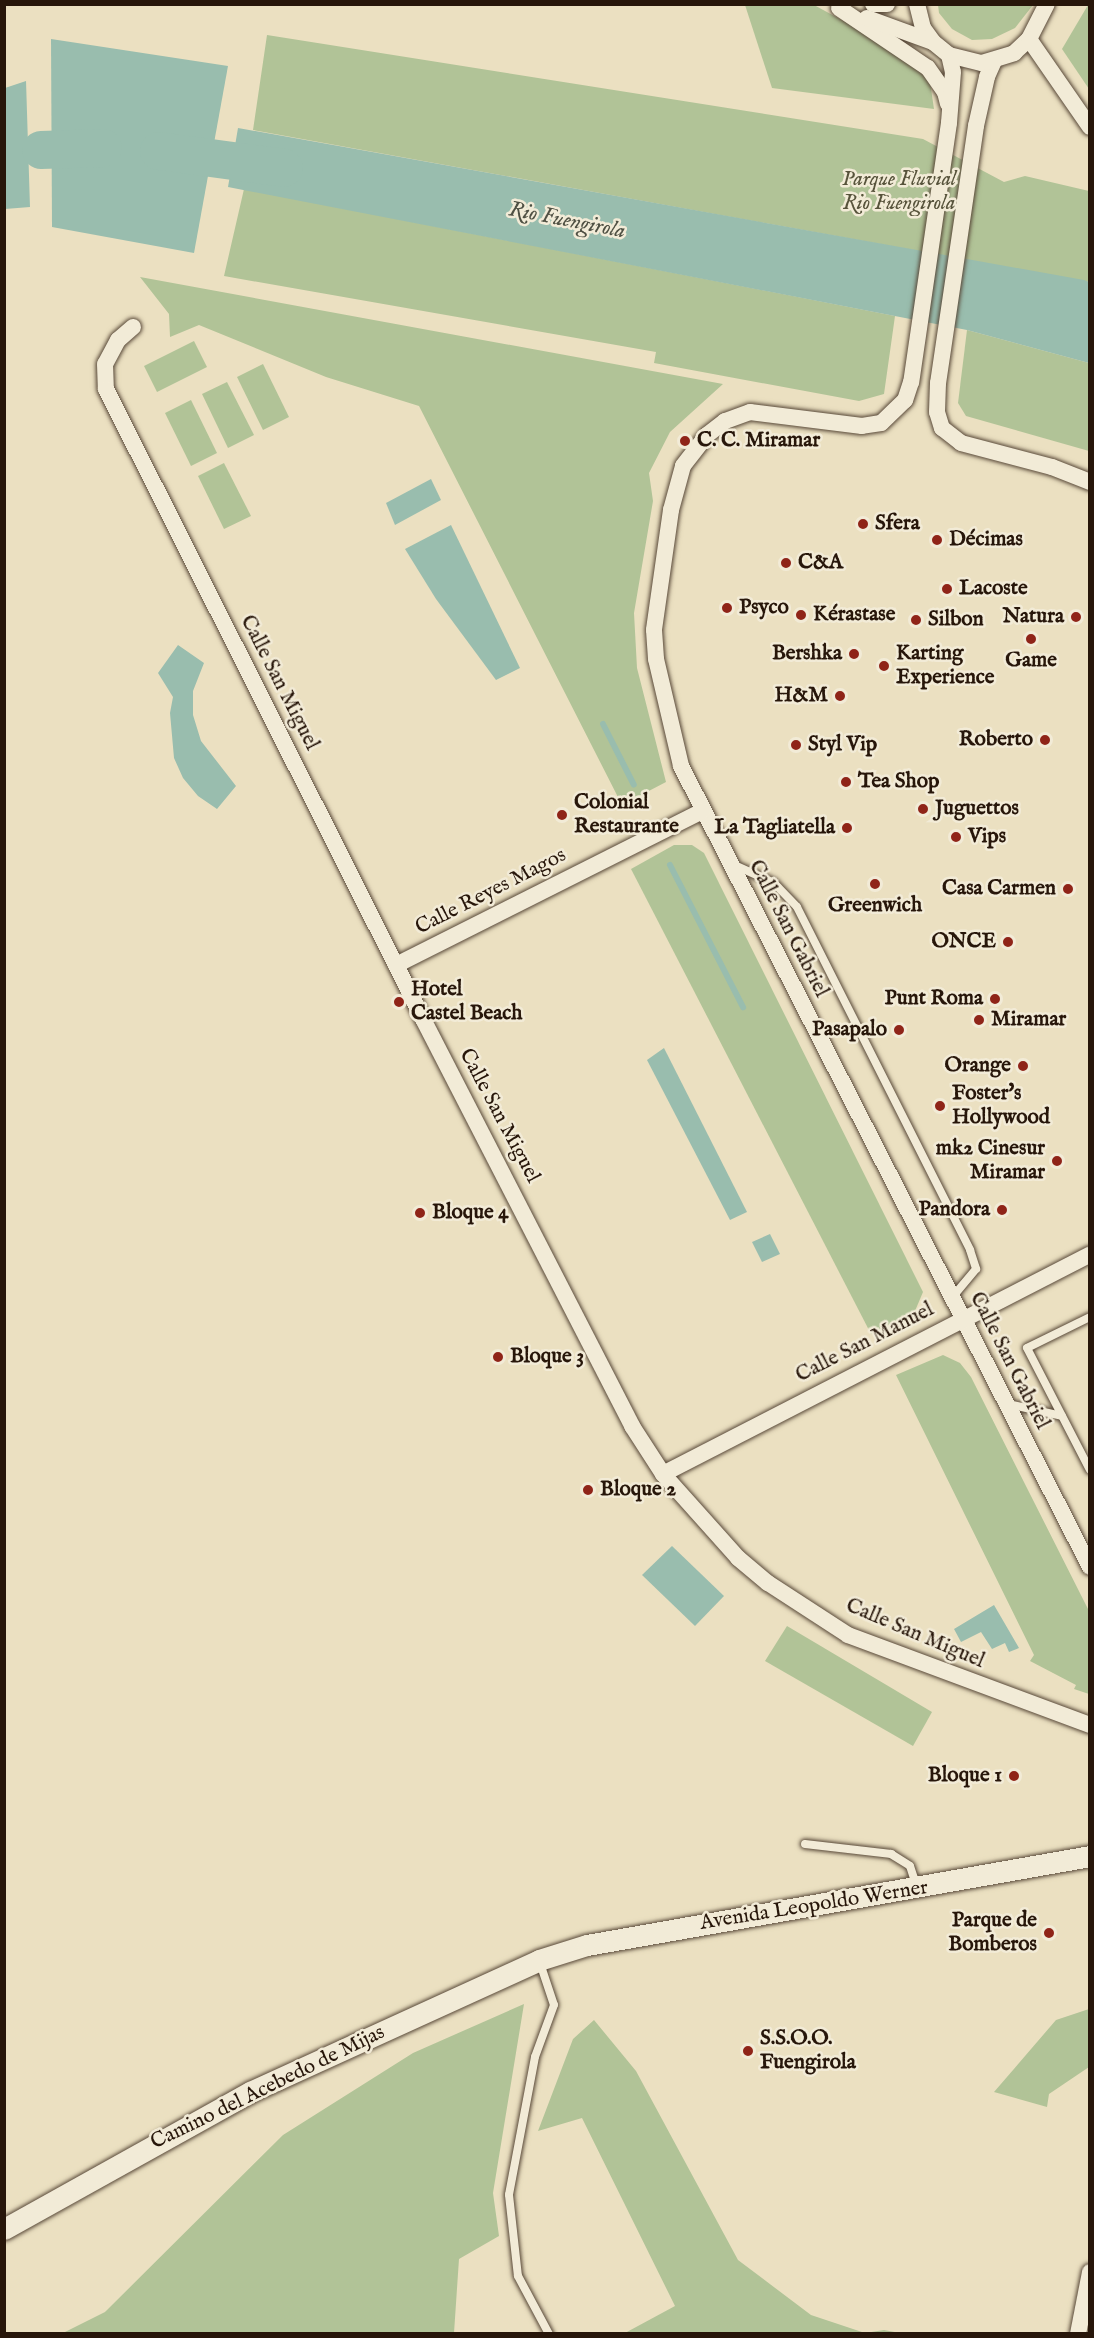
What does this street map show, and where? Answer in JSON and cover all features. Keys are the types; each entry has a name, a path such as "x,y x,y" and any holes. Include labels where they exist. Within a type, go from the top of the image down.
{"street":[{"path":"873,4 887,4"},
{"path":"917,4 923,28 933,42"},
{"path":"836,6 933,42 949,54 967,62 994,61 1014,52 1029,39 1047,4"},
{"path":"836,6 928,68 945,92 950,113"},
{"path":"1029,39 1089,127"},
{"path":"949,54 953,72 950,113"},
{"path":"994,61 987,77 974,148 938,383 937,412 950,437 1089,482"},
{"name":"Calle San Gabriel","path":"950,113 911,382 905,400 881,423 862,426 750,412 725,422 707,435 683,466 671,510 654,630 656,659 670,732 702,811 1089,1567"},
{"name":"Calle San Miguel","path":"133,327 118,340 105,364 106,389 396,965 632,1426 663,1474 738,1558 768,1583 848,1635 1087,1723"},
{"name":"Calle Reyes Magos","path":"396,965 702,811"},
{"name":"Calle San Manuel","path":"663,1474 1089,1255"},
{"name":"Avenida Leopoldo Werner","path":"539,1960 587,1945 1089,1856"},
{"name":"Camino del Acebedo de Mijas","path":"4,2229 250,2092 539,1960"},
{"path":"1078,2334 1089,2272"}],"lane":[{"path":"729,863 761,875 788,895 813,939 970,1250 976,1269 951,1300"},
{"path":"1089,1317 1027,1348 1089,1470"},
{"path":"1005,1404 1062,1416"},
{"path":"805,1844 891,1854 910,1866 917,1888"},
{"path":"539,1960 554,2005 535,2057 509,2195 518,2276 549,2334"}],"green space":[{"path":"938,4 1033,5 1015,28 992,39 972,40 952,29 939,13"},
{"path":"745,5 814,5 873,37 911,62 930,82 934,109 772,88"},
{"path":"1090,5 1089,89 1062,49"},
{"name":"Parque Fluvial Rio Fuengirola","path":"267,35 923,139 1004,182 1025,176 1089,191 1089,282 253,130"},
{"path":"244,189 895,316 884,394 859,401 654,363 656,352 224,276"},
{"path":"140,277 723,384 670,432 649,473 653,501 634,613 637,668 666,782 622,805 419,406 326,377 199,325 170,337 169,314"},
{"path":"967,330 1089,363 1089,451 966,416 958,403"},
{"path":"194,341 207,367 157,392 144,366"},
{"path":"263,364 289,417 263,430 237,377"},
{"path":"227,382 254,435 228,448 202,394"},
{"path":"191,400 217,453 191,466 165,413"},
{"path":"224,463 251,516 224,529 198,476"},
{"path":"674,845 692,845 704,853 923,1292 915,1311 871,1334 631,869"},
{"path":"943,1355 960,1363 971,1377 1089,1611 1089,1694 1074,1689 1076,1685 1030,1661 1034,1655 896,1375"},
{"path":"787,1626 932,1712 913,1746 765,1661"},
{"path":"524,2004 493,2193 499,2236 459,2259 454,2333 63,2333 105,2312 283,2135 413,2053"},
{"path":"1089,2009 1089,2067 1049,2094 1047,2107 994,2092 1056,2020"},
{"path":"594,2020 636,2071 738,2260 811,2315 865,2333 625,2333 675,2306 582,2118 538,2131 573,2039"},
{"path":"884,2330 900,2333 865,2333"}],"water":[{"path":"51,39 228,66 194,253 52,227"},
{"path":"26,81 30,207 5,209 5,88"},
{"path":"238,128 1084,280 1089,282 1089,363 967,330 228,187"},
{"path":"431,479 441,500 395,525 386,503"},
{"path":"451,525 520,668 496,680 436,599 405,549"},
{"path":"178,645 204,663 193,691 193,715 201,741 236,786 217,809 198,796 183,778 174,758 170,713 173,697 158,673"},
{"path":"664,1048 747,1212 730,1220 647,1060"},
{"path":"770,1234 780,1254 762,1262 752,1242"},
{"path":"672,1546 724,1596 695,1626 642,1575"},
{"path":"994,1605 1019,1648 1009,1652 1005,1643 992,1649 981,1632 961,1642 954,1629"}],"waterway":[{"name":"Rio Fuengirola","path":"41,150 103,148"},
{"name":"Rio Fuengirola","path":"159,151 284,168"},
{"path":"603,724 634,785"},
{"path":"670,865 743,1007"}],"place":[{"name":"C. C. Miramar","path":"685,441"},
{"name":"Sfera","path":"863,524"},
{"name":"Décimas","path":"937,540"},
{"name":"C&A","path":"786,563"},
{"name":"Lacoste","path":"947,589"},
{"name":"Psyco","path":"727,608"},
{"name":"Kérastase","path":"801,615"},
{"name":"Natura","path":"1076,617"},
{"name":"Silbon","path":"916,620"},
{"name":"Game","path":"1031,639"},
{"name":"Bershka","path":"854,654"},
{"name":"Karting Experience","path":"884,666"},
{"name":"H&M","path":"840,696"},
{"name":"Roberto","path":"1045,740"},
{"name":"Styl Vip","path":"796,745"},
{"name":"Tea Shop","path":"846,782"},
{"name":"Juguettos","path":"923,809"},
{"name":"Colonial Restaurante","path":"562,815"},
{"name":"La Tagliatella","path":"847,828"},
{"name":"Vips","path":"956,837"},
{"name":"Greenwich","path":"875,884"},
{"name":"Casa Carmen","path":"1068,889"},
{"name":"ONCE","path":"1008,942"},
{"name":"Punt Roma","path":"995,999"},
{"name":"Hotel Castel Beach","path":"399,1002"},
{"name":"Miramar","path":"979,1020"},
{"name":"Pasapalo","path":"899,1030"},
{"name":"Orange","path":"1023,1066"},
{"name":"Foster's Hollywood","path":"940,1106"},
{"name":"mk2 Cinesur Miramar","path":"1057,1161"},
{"name":"Pandora","path":"1002,1210"},
{"name":"Bloque 4","path":"420,1213"},
{"name":"Bloque 3","path":"498,1357"},
{"name":"Bloque 2","path":"588,1490"},
{"name":"Bloque 1","path":"1014,1776"},
{"name":"Parque de Bomberos","path":"1049,1933"},
{"name":"S.S.O.O. Fuengirola","path":"748,2051"}]}
